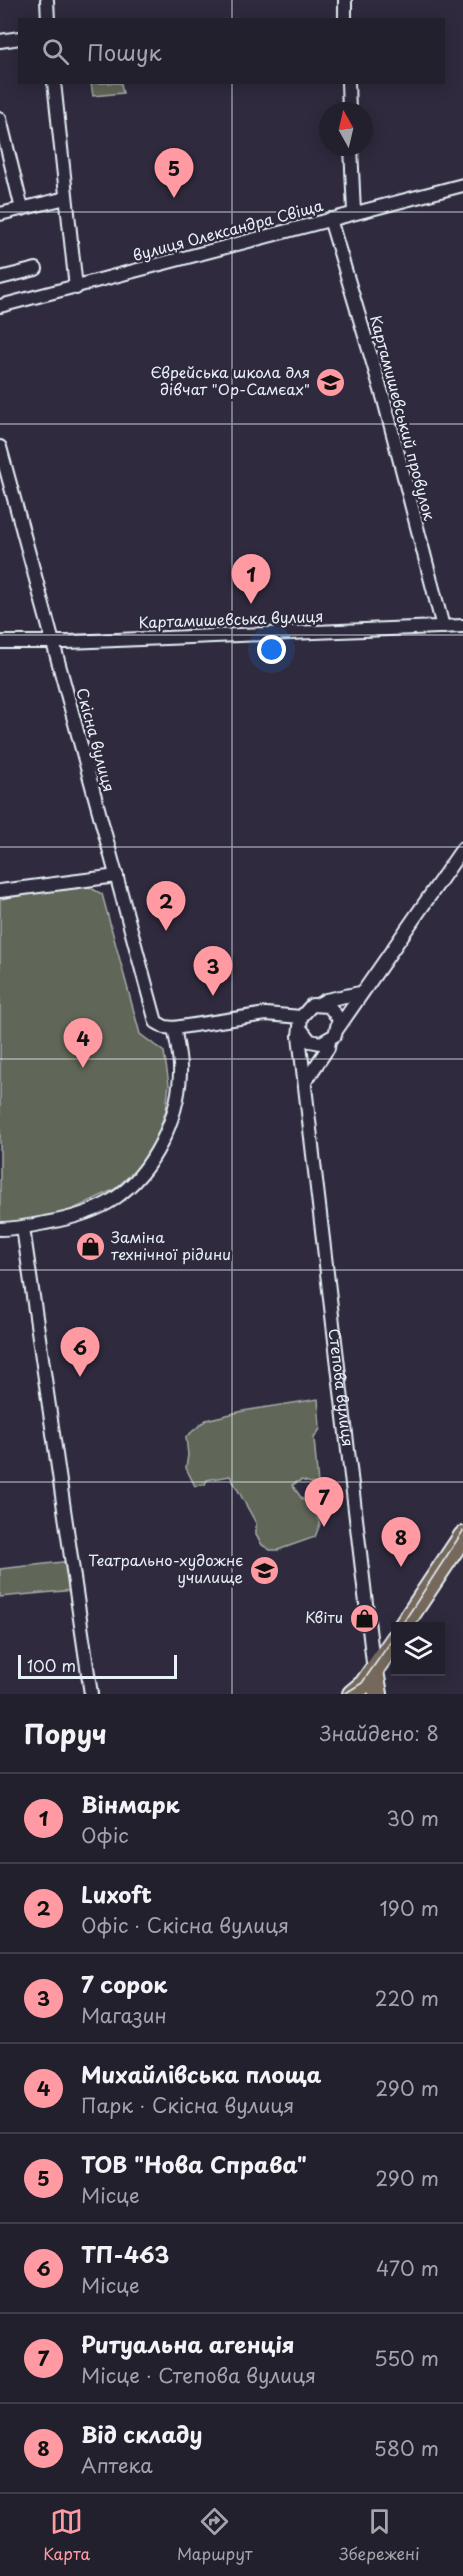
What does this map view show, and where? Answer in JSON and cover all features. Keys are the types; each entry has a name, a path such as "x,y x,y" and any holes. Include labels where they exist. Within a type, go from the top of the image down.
{"main road":[{"path":"406,1622 463,1536"},
{"path":"352,1694 364,1684 391,1646"},
{"name":"Степова вулиця","path":"374,1671 378,1694"}],"street":[{"path":"47,0 48,18"},
{"path":"345,0 345,18"},
{"path":"0,41 18,38"},
{"path":"54,84 76,288"},
{"path":"348,84 349,102"},
{"path":"0,119 22,209"},
{"path":"351,156 354,212"},
{"name":"вулиця Олександра Свіща","path":"0,306 76,288 354,212 463,185"},
{"path":"0,214 66,198"},
{"name":"Картамишевський провулок","path":"330,219 384,400 443,627"},
{"path":"0,278 36,269"},
{"name":"Cкісна вулиця","path":"0,447 156,1022 165,1027 174,1028"},
{"name":"Картамишевська вулиця","path":"0,642 53,642 463,626"},
{"path":"305,1082 360,993 463,848"},
{"path":"0,891 117,876"},
{"path":"300,1022 307,1008 326,1000 360,993"},
{"path":"319,1004 329,1006 337,1014 338,1028"},
{"path":"0,1229 23,1228 65,1220 113,1200 134,1181 152,1158 164,1136 177,1095 180,1072 174,1028 266,1014 300,1022 310,1041 321,1043 329,1041"},
{"name":"Степова вулиця","path":"300,1022 299,1036 374,1671"},
{"path":"23,1228 91,1694"}],"green space":[{"path":"91,84 121,84 123,93 93,96"},
{"path":"85,885 102,894 140,1034 164,1052 169,1084 166,1110 155,1141 137,1169 115,1189 53,1219 0,1224 0,899"},
{"path":"318,1399 320,1429 314,1438 318,1485 301,1480 292,1485 303,1500 310,1502 320,1524 315,1537 278,1550 270,1550 262,1545 256,1535 256,1523 230,1476 207,1480 205,1484 195,1486 186,1468 188,1455 186,1437 206,1420 243,1411"},
{"path":"71,1561 74,1590 0,1597 0,1569"}],"tram line":[{"path":"404,1622 463,1531"},
{"path":"344,1694 362,1683 391,1641"}],"place":[{"name":"ТОВ \"Нова Справа\"","path":"174,198"},
{"name":"Єврейська школа для дівчат \"Ор-Самєах\"","path":"331,382"},
{"name":"Вінмарк","path":"251,604"},
{"name":"Luxoft","path":"166,931"},
{"name":"7 сорок","path":"213,996"},
{"name":"Михайлівська площа","path":"83,1068"},
{"name":"Заміна технічної рідини","path":"90,1247"},
{"name":"ТП-463","path":"80,1377"},
{"name":"Ритуальна агенція","path":"324,1527"},
{"name":"Від складу","path":"401,1567"},
{"name":"Театрально-художнє училище","path":"264,1570"},
{"name":"Квіти","path":"364,1618"}]}
